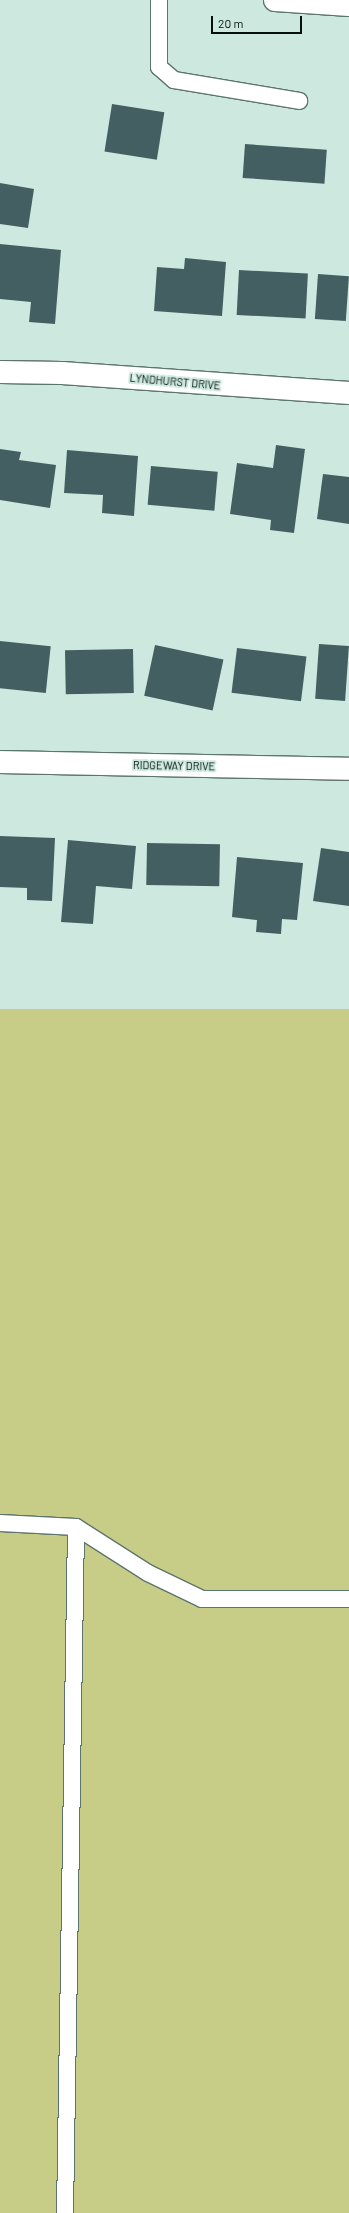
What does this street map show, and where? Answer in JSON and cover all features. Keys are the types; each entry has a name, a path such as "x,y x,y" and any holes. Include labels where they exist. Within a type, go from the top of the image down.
{"street":[{"path":"275,0 349,5"},
{"name":"LYNDHURST DRIVE","path":"0,372 62,373 349,393"},
{"name":"RIDGEWAY DRIVE","path":"0,762 349,770"}],"lane":[{"path":"159,0 159,68 174,80 299,101"},
{"path":"0,1523 76,1526 148,1573 202,1599 349,1600"},
{"path":"65,2213 76,1526"}],"green space":[{"path":"0,1009 349,1009 349,2213 0,2213"}],"building":[{"path":"112,104 164,112 157,160 104,151"},
{"path":"245,144 327,150 324,184 243,178"},
{"path":"0,183 34,189 28,228 0,224"},
{"path":"0,244 61,250 55,324 29,322 31,302 0,299"},
{"path":"185,258 226,262 222,316 154,311 157,267 184,269"},
{"path":"239,270 308,274 306,319 237,315"},
{"path":"318,274 349,276 346,321 315,319"},
{"path":"276,445 305,449 294,533 270,530 271,520 230,514 237,463 273,468"},
{"path":"0,449 21,452 19,460 56,465 50,508 0,500"},
{"path":"67,450 138,456 134,516 102,513 103,495 64,493"},
{"path":"151,466 218,472 214,511 148,505"},
{"path":"323,474 349,477 349,524 317,519"},
{"path":"0,641 51,646 46,693 0,688"},
{"path":"319,644 349,646 345,701 315,699"},
{"path":"155,645 223,660 213,710 144,696"},
{"path":"237,648 306,657 301,701 232,693"},
{"path":"133,649 134,693 66,694 65,650"},
{"path":"0,836 55,838 52,901 27,900 27,888 0,887"},
{"path":"68,840 136,846 132,889 96,886 93,924 61,922"},
{"path":"147,843 220,844 219,886 146,885"},
{"path":"321,848 349,852 349,906 313,901"},
{"path":"237,857 303,863 297,920 282,919 281,934 256,932 257,920 232,917"}]}
